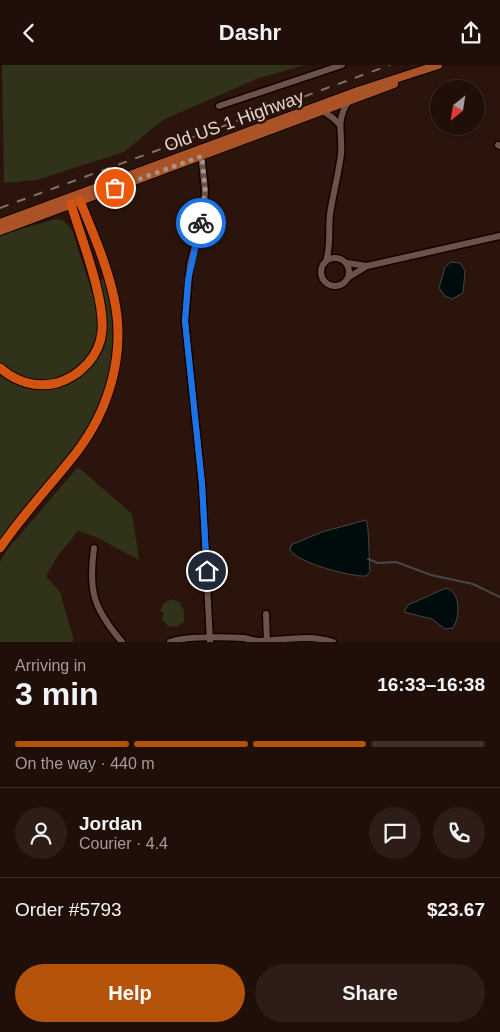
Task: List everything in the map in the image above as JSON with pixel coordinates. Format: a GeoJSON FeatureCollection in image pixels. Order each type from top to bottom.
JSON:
{"type":"FeatureCollection","features":[{"type":"Feature","properties":{"kind":"highway"},"geometry":{"type":"LineString","coordinates":[[0,548],[24,514],[86,439],[105,403],[113,380],[118,339],[114,298],[79,198]]}},
{"type":"Feature","properties":{"kind":"highway"},"geometry":{"type":"LineString","coordinates":[[0,367],[12,377],[25,383],[49,385],[74,376],[84,368],[93,357],[99,344],[102,332],[100,306],[70,201]]}},
{"type":"Feature","properties":{"kind":"main road","name":"Old US 1 Highway"},"geometry":{"type":"LineString","coordinates":[[70,201],[348,102],[438,65]]}},
{"type":"Feature","properties":{"kind":"main road","name":"Old US 1 Highway"},"geometry":{"type":"LineString","coordinates":[[201,153],[358,91],[391,79],[401,79]]}},
{"type":"Feature","properties":{"kind":"main road"},"geometry":{"type":"LineString","coordinates":[[0,223],[70,201]]}},
{"type":"Feature","properties":{"kind":"main road"},"geometry":{"type":"LineString","coordinates":[[0,231],[70,201]]}},
{"type":"Feature","properties":{"kind":"street"},"geometry":{"type":"LineString","coordinates":[[219,106],[342,65]]}},
{"type":"Feature","properties":{"kind":"street"},"geometry":{"type":"LineString","coordinates":[[348,102],[343,110],[339,124],[342,147],[330,208],[330,237],[326,261],[321,274],[329,285],[338,286],[367,266],[500,236]]}},
{"type":"Feature","properties":{"kind":"street"},"geometry":{"type":"LineString","coordinates":[[322,111],[339,124]]}},
{"type":"Feature","properties":{"kind":"street"},"geometry":{"type":"LineString","coordinates":[[201,153],[205,190],[204,210],[190,265],[185,321],[202,484],[210,640]]}},
{"type":"Feature","properties":{"kind":"street"},"geometry":{"type":"LineString","coordinates":[[330,237],[340,259]]}},
{"type":"Feature","properties":{"kind":"street"},"geometry":{"type":"LineString","coordinates":[[326,261],[334,258],[347,263],[367,266]]}},
{"type":"Feature","properties":{"kind":"street"},"geometry":{"type":"LineString","coordinates":[[347,263],[350,273],[349,277]]}},
{"type":"Feature","properties":{"kind":"street"},"geometry":{"type":"LineString","coordinates":[[94,549],[90,574],[92,591],[99,611],[122,642]]}},
{"type":"Feature","properties":{"kind":"street"},"geometry":{"type":"LineString","coordinates":[[266,614],[267,641]]}},
{"type":"Feature","properties":{"kind":"street"},"geometry":{"type":"LineString","coordinates":[[170,642],[242,638],[255,641],[321,638],[334,642]]}},
{"type":"Feature","properties":{"kind":"green space"},"geometry":{"type":"Polygon","coordinates":[[[2,65],[305,65],[259,78],[163,120],[124,152],[37,180],[4,183],[2,65]]]}},
{"type":"Feature","properties":{"kind":"green space"},"geometry":{"type":"Polygon","coordinates":[[[56,219],[63,220],[72,230],[97,308],[99,331],[91,355],[73,374],[49,382],[27,380],[0,363],[0,235],[56,219]]]}},
{"type":"Feature","properties":{"kind":"green space"},"geometry":{"type":"Polygon","coordinates":[[[106,278],[113,310],[113,358],[106,389],[97,415],[81,441],[0,543],[0,373],[12,380],[64,385],[102,346],[97,281],[106,278]]]}},
{"type":"Feature","properties":{"kind":"green space"},"geometry":{"type":"Polygon","coordinates":[[[78,467],[132,514],[139,560],[96,537],[78,531],[57,557],[46,576],[60,592],[73,642],[0,642],[0,562],[7,550],[78,467]]]}},
{"type":"Feature","properties":{"kind":"green space"},"geometry":{"type":"Polygon","coordinates":[[[171,599],[180,602],[184,611],[184,622],[176,627],[168,626],[162,619],[164,613],[160,611],[164,603],[171,599]]]}},
{"type":"Feature","properties":{"kind":"shaded area"},"geometry":{"type":"Polygon","coordinates":[[[451,262],[460,263],[465,271],[463,293],[452,299],[445,296],[439,288],[445,267],[451,262]]]}},
{"type":"Feature","properties":{"kind":"shaded area"},"geometry":{"type":"Polygon","coordinates":[[[366,520],[370,572],[366,576],[325,568],[303,560],[290,550],[291,545],[322,532],[366,520]]]}},
{"type":"Feature","properties":{"kind":"shaded area"},"geometry":{"type":"Polygon","coordinates":[[[446,588],[454,594],[458,605],[457,618],[453,628],[445,629],[432,619],[404,612],[408,605],[446,588]]]}},
{"type":"Feature","properties":{"kind":"waterway"},"geometry":{"type":"LineString","coordinates":[[368,559],[378,563],[396,562],[431,575],[473,584],[500,597]]}},
{"type":"Feature","properties":{"kind":"railway"},"geometry":{"type":"LineString","coordinates":[[0,208],[390,65]]}},
{"type":"Feature","properties":{"kind":"way so far"},"geometry":{"type":"LineString","coordinates":[[115,188],[202,156],[205,190],[201,223]]}},
{"type":"Feature","properties":{"kind":"route"},"geometry":{"type":"LineString","coordinates":[[201,223],[190,265],[185,321],[202,484],[207,571]]}}]}
